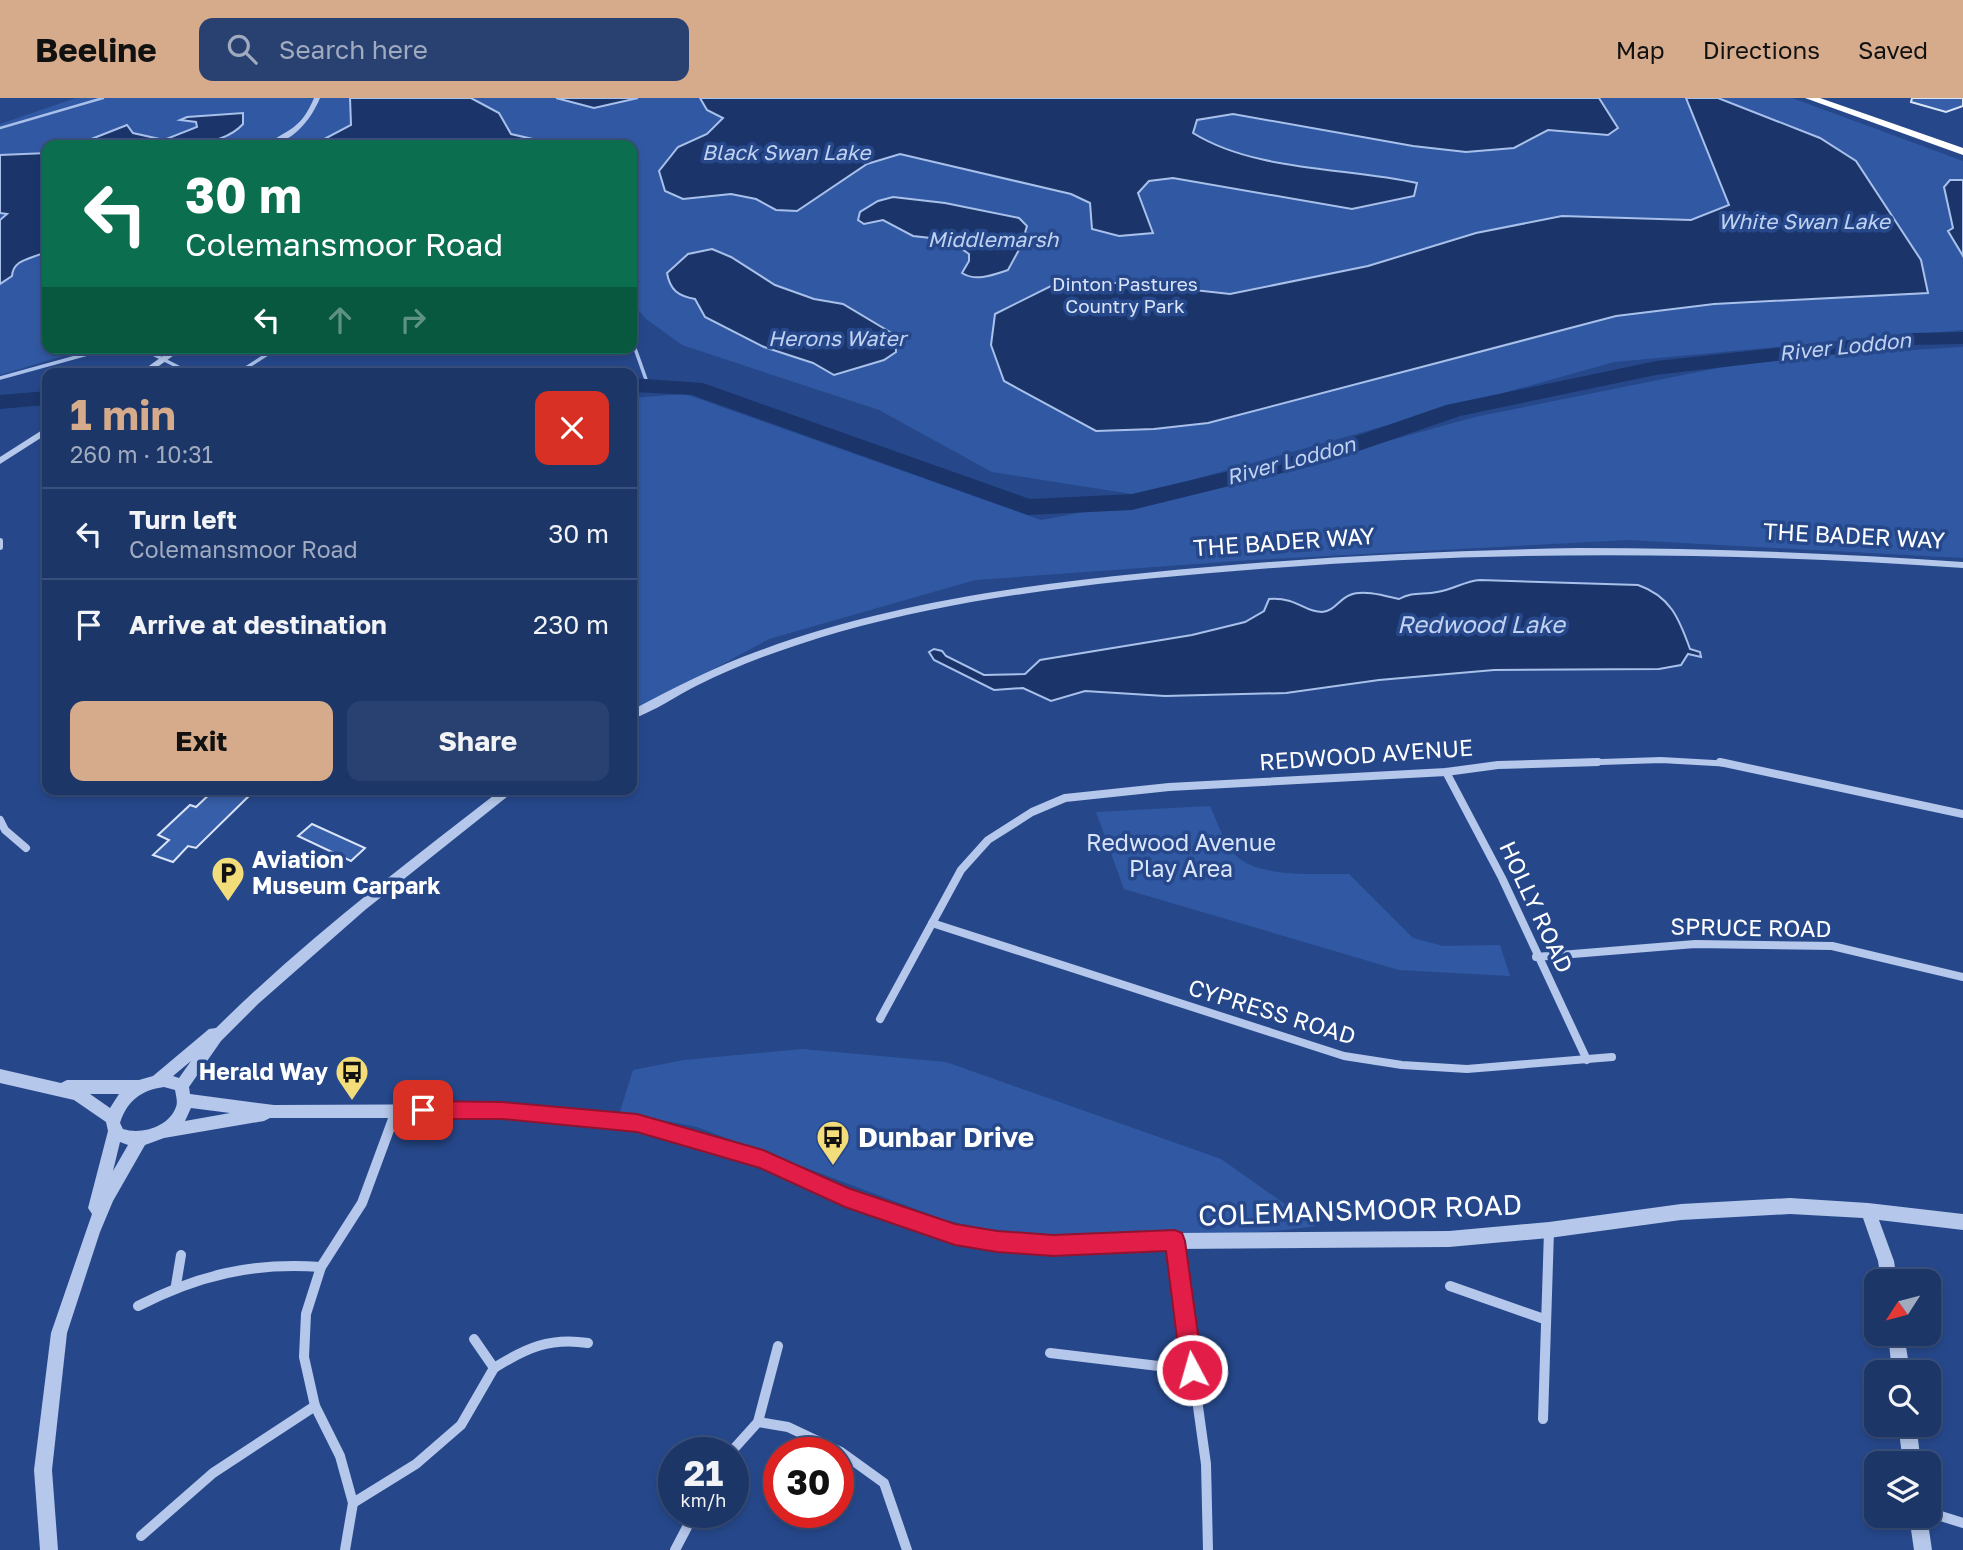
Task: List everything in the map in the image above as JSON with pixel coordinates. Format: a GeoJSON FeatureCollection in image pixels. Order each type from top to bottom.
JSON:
{"type":"FeatureCollection","features":[{"type":"Feature","properties":{"kind":"highway"},"geometry":{"type":"LineString","coordinates":[[1810,98],[1963,152]]}},
{"type":"Feature","properties":{"kind":"highway"},"geometry":{"type":"LineString","coordinates":[[1837,98],[1963,142]]}},
{"type":"Feature","properties":{"kind":"street"},"geometry":{"type":"LineString","coordinates":[[277,140],[300,127],[309,117],[317,98]]}},
{"type":"Feature","properties":{"kind":"street"},"geometry":{"type":"LineString","coordinates":[[151,368],[172,354]]}},
{"type":"Feature","properties":{"kind":"street"},"geometry":{"type":"LineString","coordinates":[[0,461],[42,433]]}},
{"type":"Feature","properties":{"kind":"street"},"geometry":{"type":"LineString","coordinates":[[0,541],[0,547]]}},
{"type":"Feature","properties":{"kind":"street","name":"THE BADER WAY"},"geometry":{"type":"LineString","coordinates":[[637,712],[723,669],[809,637],[912,610],[1110,580],[1242,567],[1511,551],[1666,549],[1963,565]]}},
{"type":"Feature","properties":{"kind":"street","name":"REDWOOD AVENUE"},"geometry":{"type":"LineString","coordinates":[[880,1019],[961,870],[988,840],[1031,812],[1065,799],[1169,787],[1446,772],[1498,765],[1601,760],[1722,762],[1963,814]]}},
{"type":"Feature","properties":{"kind":"street","name":"HOLLY ROAD"},"geometry":{"type":"LineString","coordinates":[[1446,772],[1509,891],[1536,957],[1587,1060]]}},
{"type":"Feature","properties":{"kind":"street"},"geometry":{"type":"LineString","coordinates":[[157,1081],[234,1018],[360,906],[503,795]]}},
{"type":"Feature","properties":{"kind":"street"},"geometry":{"type":"LineString","coordinates":[[0,820],[5,830],[26,848]]}},
{"type":"Feature","properties":{"kind":"street","name":"CYPRESS ROAD"},"geometry":{"type":"LineString","coordinates":[[932,923],[1344,1056],[1402,1065],[1467,1069],[1612,1058]]}},
{"type":"Feature","properties":{"kind":"street","name":"SPRUCE ROAD"},"geometry":{"type":"LineString","coordinates":[[1536,957],[1695,944],[1832,946],[1963,976]]}},
{"type":"Feature","properties":{"kind":"street"},"geometry":{"type":"LineString","coordinates":[[0,1076],[78,1094],[127,1140],[139,1141],[164,1130],[175,1121],[184,1093],[234,1018]]}},
{"type":"Feature","properties":{"kind":"street"},"geometry":{"type":"LineString","coordinates":[[92,1232],[121,1102],[140,1087],[157,1081],[175,1081],[184,1093]]}},
{"type":"Feature","properties":{"kind":"street"},"geometry":{"type":"LineString","coordinates":[[57,1087],[140,1087]]}},
{"type":"Feature","properties":{"kind":"street","name":"COLEMANSMOOR ROAD"},"geometry":{"type":"LineString","coordinates":[[184,1093],[274,1112]]}},
{"type":"Feature","properties":{"kind":"street"},"geometry":{"type":"LineString","coordinates":[[345,1550],[354,1503],[340,1456],[315,1406],[304,1357],[306,1314],[321,1267],[362,1203],[396,1110]]}},
{"type":"Feature","properties":{"kind":"street","name":"COLEMANSMOOR ROAD"},"geometry":{"type":"LineString","coordinates":[[164,1130],[224,1123],[274,1112],[396,1110],[502,1111],[637,1123],[763,1160],[845,1197],[955,1234],[997,1242],[1053,1245],[1175,1241],[1449,1239],[1549,1230],[1681,1212],[1790,1206],[1868,1211],[1963,1222]]}},
{"type":"Feature","properties":{"kind":"street"},"geometry":{"type":"LineString","coordinates":[[49,1550],[43,1469],[59,1333],[92,1232],[107,1196],[139,1141]]}},
{"type":"Feature","properties":{"kind":"street"},"geometry":{"type":"LineString","coordinates":[[1868,1211],[1887,1269]]}},
{"type":"Feature","properties":{"kind":"street"},"geometry":{"type":"LineString","coordinates":[[1543,1419],[1544,1319],[1549,1230]]}},
{"type":"Feature","properties":{"kind":"street"},"geometry":{"type":"LineString","coordinates":[[1175,1241],[1206,1464],[1208,1550]]}},
{"type":"Feature","properties":{"kind":"street"},"geometry":{"type":"LineString","coordinates":[[176,1285],[181,1255]]}},
{"type":"Feature","properties":{"kind":"street"},"geometry":{"type":"LineString","coordinates":[[138,1306],[176,1285],[237,1267],[289,1264],[321,1267]]}},
{"type":"Feature","properties":{"kind":"street"},"geometry":{"type":"LineString","coordinates":[[1450,1286],[1544,1319]]}},
{"type":"Feature","properties":{"kind":"street"},"geometry":{"type":"LineString","coordinates":[[354,1503],[416,1464],[461,1425],[494,1368],[533,1343],[564,1338],[588,1343]]}},
{"type":"Feature","properties":{"kind":"street"},"geometry":{"type":"LineString","coordinates":[[474,1339],[494,1368]]}},
{"type":"Feature","properties":{"kind":"street"},"geometry":{"type":"LineString","coordinates":[[744,1437],[758,1422],[778,1346]]}},
{"type":"Feature","properties":{"kind":"street"},"geometry":{"type":"LineString","coordinates":[[1050,1353],[1192,1370]]}},
{"type":"Feature","properties":{"kind":"street"},"geometry":{"type":"LineString","coordinates":[[141,1536],[213,1472],[315,1406]]}},
{"type":"Feature","properties":{"kind":"street"},"geometry":{"type":"LineString","coordinates":[[758,1422],[788,1427],[841,1452],[884,1483],[907,1550]]}},
{"type":"Feature","properties":{"kind":"street"},"geometry":{"type":"LineString","coordinates":[[1941,1516],[1963,1524]]}},
{"type":"Feature","properties":{"kind":"street"},"geometry":{"type":"LineString","coordinates":[[675,1550],[687,1528]]}},
{"type":"Feature","properties":{"kind":"street"},"geometry":{"type":"LineString","coordinates":[[1920,1528],[1923,1550]]}},
{"type":"Feature","properties":{"kind":"green space","name":"Dinton Pastures Country Park"},"geometry":{"type":"Polygon","coordinates":[[[76,98],[1792,98],[1963,161],[1963,330],[1614,362],[1138,495],[992,472],[879,410],[682,345],[645,318],[637,308],[637,140],[42,140],[42,354],[69,354],[0,375],[0,124],[76,98]]]}},
{"type":"Feature","properties":{"kind":"green space"},"geometry":{"type":"Polygon","coordinates":[[[1963,347],[1963,558],[1628,540],[1251,560],[975,580],[769,639],[637,710],[637,398],[685,394],[1041,520],[1228,485],[1475,417],[1728,366],[1840,354],[1963,347]]]}},
{"type":"Feature","properties":{"kind":"green space","name":"Redwood Avenue Play Area"},"geometry":{"type":"Polygon","coordinates":[[[1210,806],[1228,845],[1241,860],[1269,871],[1349,874],[1413,938],[1443,946],[1500,945],[1510,976],[1399,970],[1124,889],[1096,812],[1210,806]]]}},
{"type":"Feature","properties":{"kind":"green space"},"geometry":{"type":"Polygon","coordinates":[[[802,1049],[946,1062],[1221,1159],[1316,1226],[1237,1233],[1103,1236],[1050,1235],[971,1226],[945,1220],[697,1127],[620,1112],[633,1070],[684,1060],[802,1049]]]}},
{"type":"Feature","properties":{"kind":"water"},"geometry":{"type":"Polygon","coordinates":[[[350,98],[471,98],[499,113],[511,134],[537,140],[322,140],[351,125],[350,98]]]}},
{"type":"Feature","properties":{"kind":"water"},"geometry":{"type":"Polygon","coordinates":[[[556,98],[638,98],[594,108],[556,98]]]}},
{"type":"Feature","properties":{"kind":"water","name":"Black Swan Lake"},"geometry":{"type":"Polygon","coordinates":[[[700,98],[1599,98],[1618,128],[1608,135],[1548,130],[1514,148],[1466,152],[1413,146],[1233,114],[1197,120],[1193,133],[1218,146],[1273,162],[1417,183],[1414,196],[1352,209],[1173,178],[1149,181],[1138,193],[1153,233],[1119,236],[1092,229],[1090,203],[1071,194],[900,154],[867,164],[797,211],[776,210],[756,199],[731,194],[683,199],[665,191],[659,171],[678,147],[707,134],[723,118],[707,110],[700,98]]]}},
{"type":"Feature","properties":{"kind":"water","name":"White Swan Lake"},"geometry":{"type":"Polygon","coordinates":[[[1686,98],[1718,98],[1820,138],[1856,161],[1921,260],[1928,293],[1714,304],[1616,316],[1208,423],[1154,429],[1096,431],[1004,381],[991,345],[995,314],[1057,283],[1131,283],[1230,294],[1368,266],[1476,233],[1562,216],[1691,220],[1729,205],[1686,98]]]}},
{"type":"Feature","properties":{"kind":"water"},"geometry":{"type":"Polygon","coordinates":[[[243,113],[243,124],[229,135],[215,140],[164,140],[197,127],[196,122],[180,120],[187,117],[243,113]]]}},
{"type":"Feature","properties":{"kind":"water"},"geometry":{"type":"Polygon","coordinates":[[[127,125],[133,133],[164,140],[89,140],[127,125]]]}},
{"type":"Feature","properties":{"kind":"water"},"geometry":{"type":"Polygon","coordinates":[[[42,153],[42,253],[20,262],[13,270],[12,276],[0,284],[0,220],[7,214],[0,213],[0,155],[42,153]]]}},
{"type":"Feature","properties":{"kind":"water"},"geometry":{"type":"Polygon","coordinates":[[[1950,180],[1963,180],[1963,256],[1948,231],[1953,228],[1944,187],[1950,180]]]}},
{"type":"Feature","properties":{"kind":"water","name":"Middlemarsh"},"geometry":{"type":"Polygon","coordinates":[[[893,197],[945,203],[1019,218],[1027,226],[1021,246],[1008,270],[985,277],[967,276],[962,273],[969,261],[969,254],[949,240],[913,236],[883,220],[864,224],[858,220],[860,212],[878,201],[893,197]]]}},
{"type":"Feature","properties":{"kind":"water","name":"Herons Water"},"geometry":{"type":"Polygon","coordinates":[[[712,249],[731,257],[775,285],[814,299],[843,304],[895,335],[896,352],[884,360],[834,375],[813,363],[764,347],[705,317],[695,299],[679,294],[673,288],[667,273],[688,254],[712,249]]]}},
{"type":"Feature","properties":{"kind":"water","name":"Redwood Lake"},"geometry":{"type":"Polygon","coordinates":[[[1480,580],[1638,585],[1666,602],[1682,627],[1690,649],[1700,652],[1701,657],[1688,654],[1681,665],[1659,669],[1494,670],[1379,680],[1286,693],[1165,696],[1085,691],[1051,701],[1023,688],[994,690],[934,660],[929,652],[934,649],[942,651],[946,656],[984,675],[1025,674],[1040,660],[1192,635],[1245,622],[1264,611],[1269,599],[1287,600],[1322,612],[1355,593],[1399,599],[1413,594],[1443,591],[1480,580]]]}},
{"type":"Feature","properties":{"kind":"building"},"geometry":{"type":"Polygon","coordinates":[[[1912,98],[1963,98],[1963,106],[1946,112],[1911,102],[1912,98]]]}},
{"type":"Feature","properties":{"kind":"building"},"geometry":{"type":"Polygon","coordinates":[[[209,795],[250,795],[196,848],[188,846],[173,862],[153,855],[169,840],[158,835],[190,805],[196,807],[209,795]]]}},
{"type":"Feature","properties":{"kind":"building"},"geometry":{"type":"Polygon","coordinates":[[[312,824],[365,848],[351,861],[298,836],[312,824]]]}},
{"type":"Feature","properties":{"kind":"waterway"},"geometry":{"type":"LineString","coordinates":[[0,128],[103,98]]}},
{"type":"Feature","properties":{"kind":"waterway","name":"River Loddon"},"geometry":{"type":"LineString","coordinates":[[637,385],[695,388],[1028,507],[1132,502],[1318,457],[1454,410],[1656,368],[1913,339],[1963,338]]}},
{"type":"Feature","properties":{"kind":"waterway"},"geometry":{"type":"LineString","coordinates":[[0,378],[87,354]]}},
{"type":"Feature","properties":{"kind":"waterway"},"geometry":{"type":"LineString","coordinates":[[153,354],[180,368]]}},
{"type":"Feature","properties":{"kind":"waterway"},"geometry":{"type":"LineString","coordinates":[[246,368],[268,354]]}},
{"type":"Feature","properties":{"kind":"waterway"},"geometry":{"type":"LineString","coordinates":[[637,354],[648,385]]}},
{"type":"Feature","properties":{"kind":"waterway","name":"River Loddon"},"geometry":{"type":"LineString","coordinates":[[0,402],[42,398]]}},
{"type":"Feature","properties":{"kind":"place","name":"Aviation Museum Carpark"},"geometry":{"type":"Point","coordinates":[228,903]}},
{"type":"Feature","properties":{"kind":"place","name":"Herald Way"},"geometry":{"type":"Point","coordinates":[352,1102]}},
{"type":"Feature","properties":{"kind":"place","name":"Dunbar Drive"},"geometry":{"type":"Point","coordinates":[833,1167]}},
{"type":"Feature","properties":{"kind":"route"},"geometry":{"type":"LineString","coordinates":[[423,1110],[502,1111],[637,1123],[763,1160],[845,1197],[955,1234],[997,1242],[1053,1245],[1175,1241],[1182,1278],[1192,1370]]}}]}
